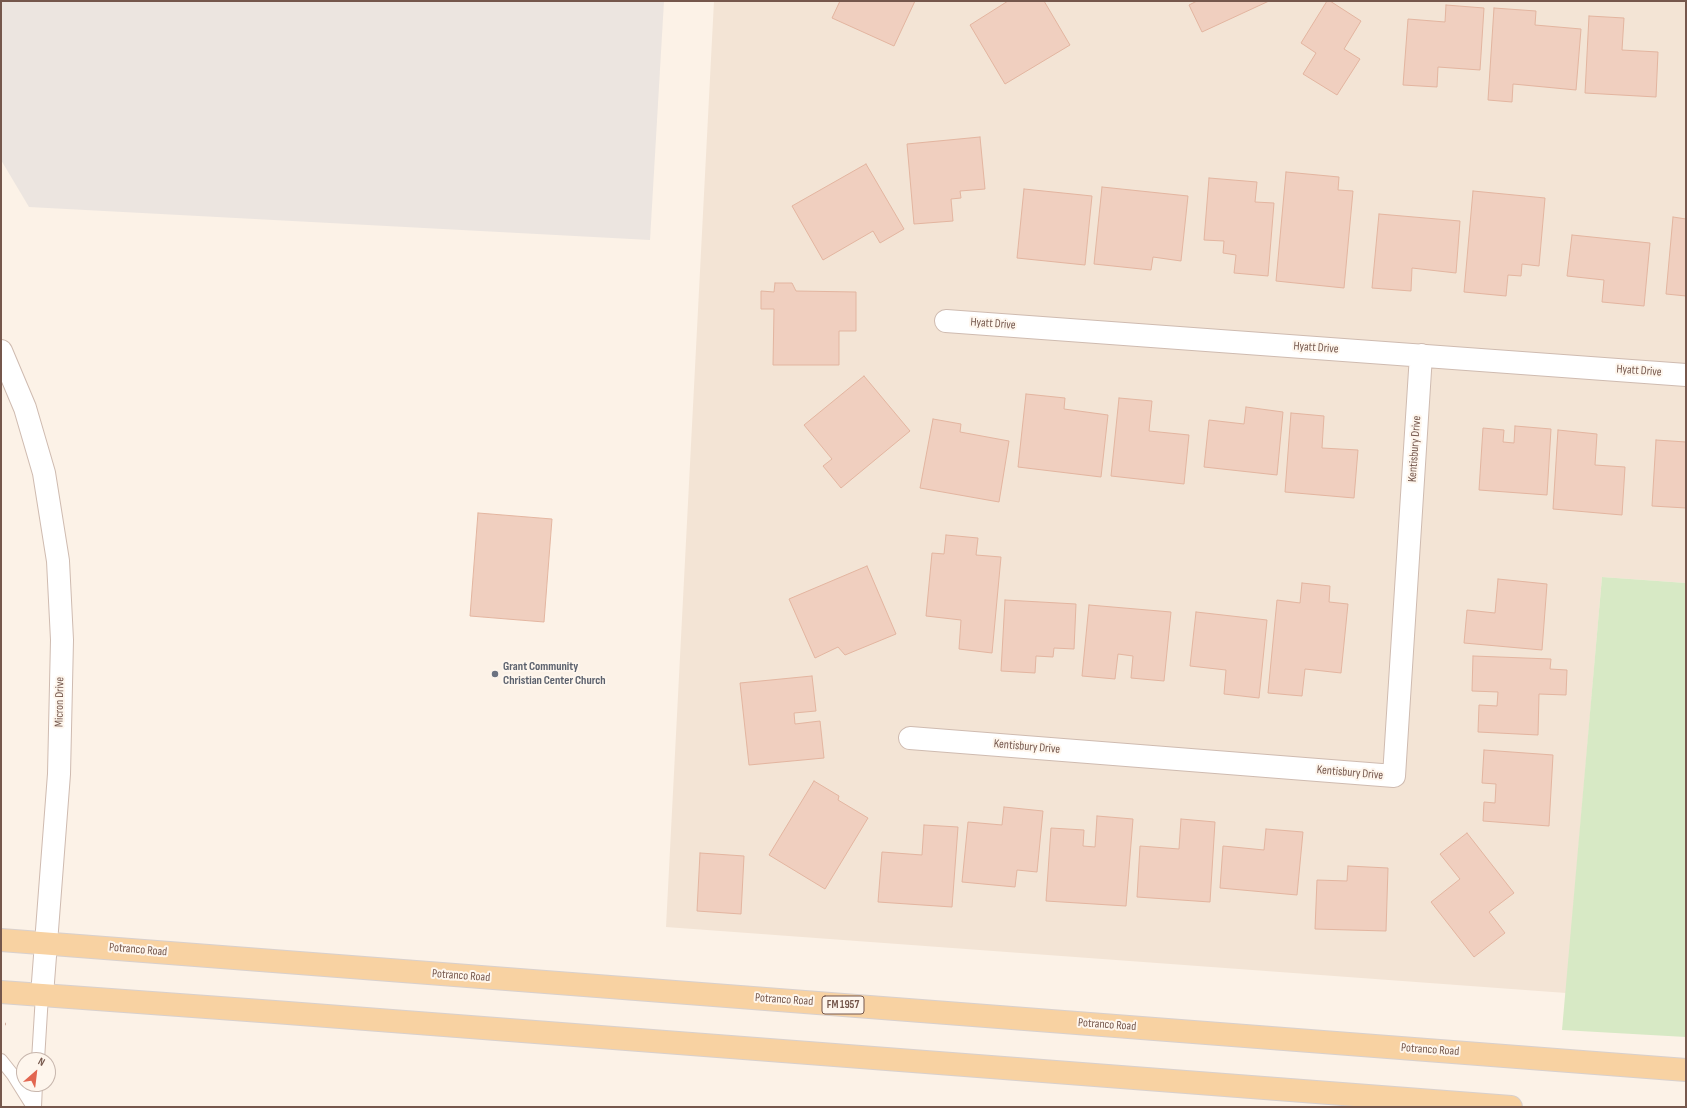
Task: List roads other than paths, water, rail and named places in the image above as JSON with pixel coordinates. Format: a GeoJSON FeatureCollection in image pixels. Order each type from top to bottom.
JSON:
{"type":"FeatureCollection","features":[{"type":"Feature","properties":{"kind":"main road","name":"Potranco Road"},"geometry":{"type":"LineString","coordinates":[[1,940],[1686,1070]]}},
{"type":"Feature","properties":{"kind":"main road"},"geometry":{"type":"LineString","coordinates":[[1,992],[1511,1107]]}},
{"type":"Feature","properties":{"kind":"street","name":"Hyatt Drive"},"geometry":{"type":"LineString","coordinates":[[946,321],[1686,375]]}},
{"type":"Feature","properties":{"kind":"street","name":"Micron Drive"},"geometry":{"type":"LineString","coordinates":[[1,351],[25,408],[44,474],[58,561],[62,640],[59,774],[42,995]]}},
{"type":"Feature","properties":{"kind":"street","name":"Kentisbury Drive"},"geometry":{"type":"LineString","coordinates":[[910,738],[1394,776],[1421,355]]}},
{"type":"Feature","properties":{"kind":"lane","name":"Micron Drive"},"geometry":{"type":"LineString","coordinates":[[38,1052],[42,995]]}},
{"type":"Feature","properties":{"kind":"lane"},"geometry":{"type":"LineString","coordinates":[[1,1060],[13,1075],[34,1107]]}},
{"type":"Feature","properties":{"kind":"lane"},"geometry":{"type":"LineString","coordinates":[[34,1107],[35,1092]]}},
{"type":"Feature","properties":{"kind":"place","name":"Grant Community Christian Center Church"},"geometry":{"type":"Point","coordinates":[495,674]}}]}
